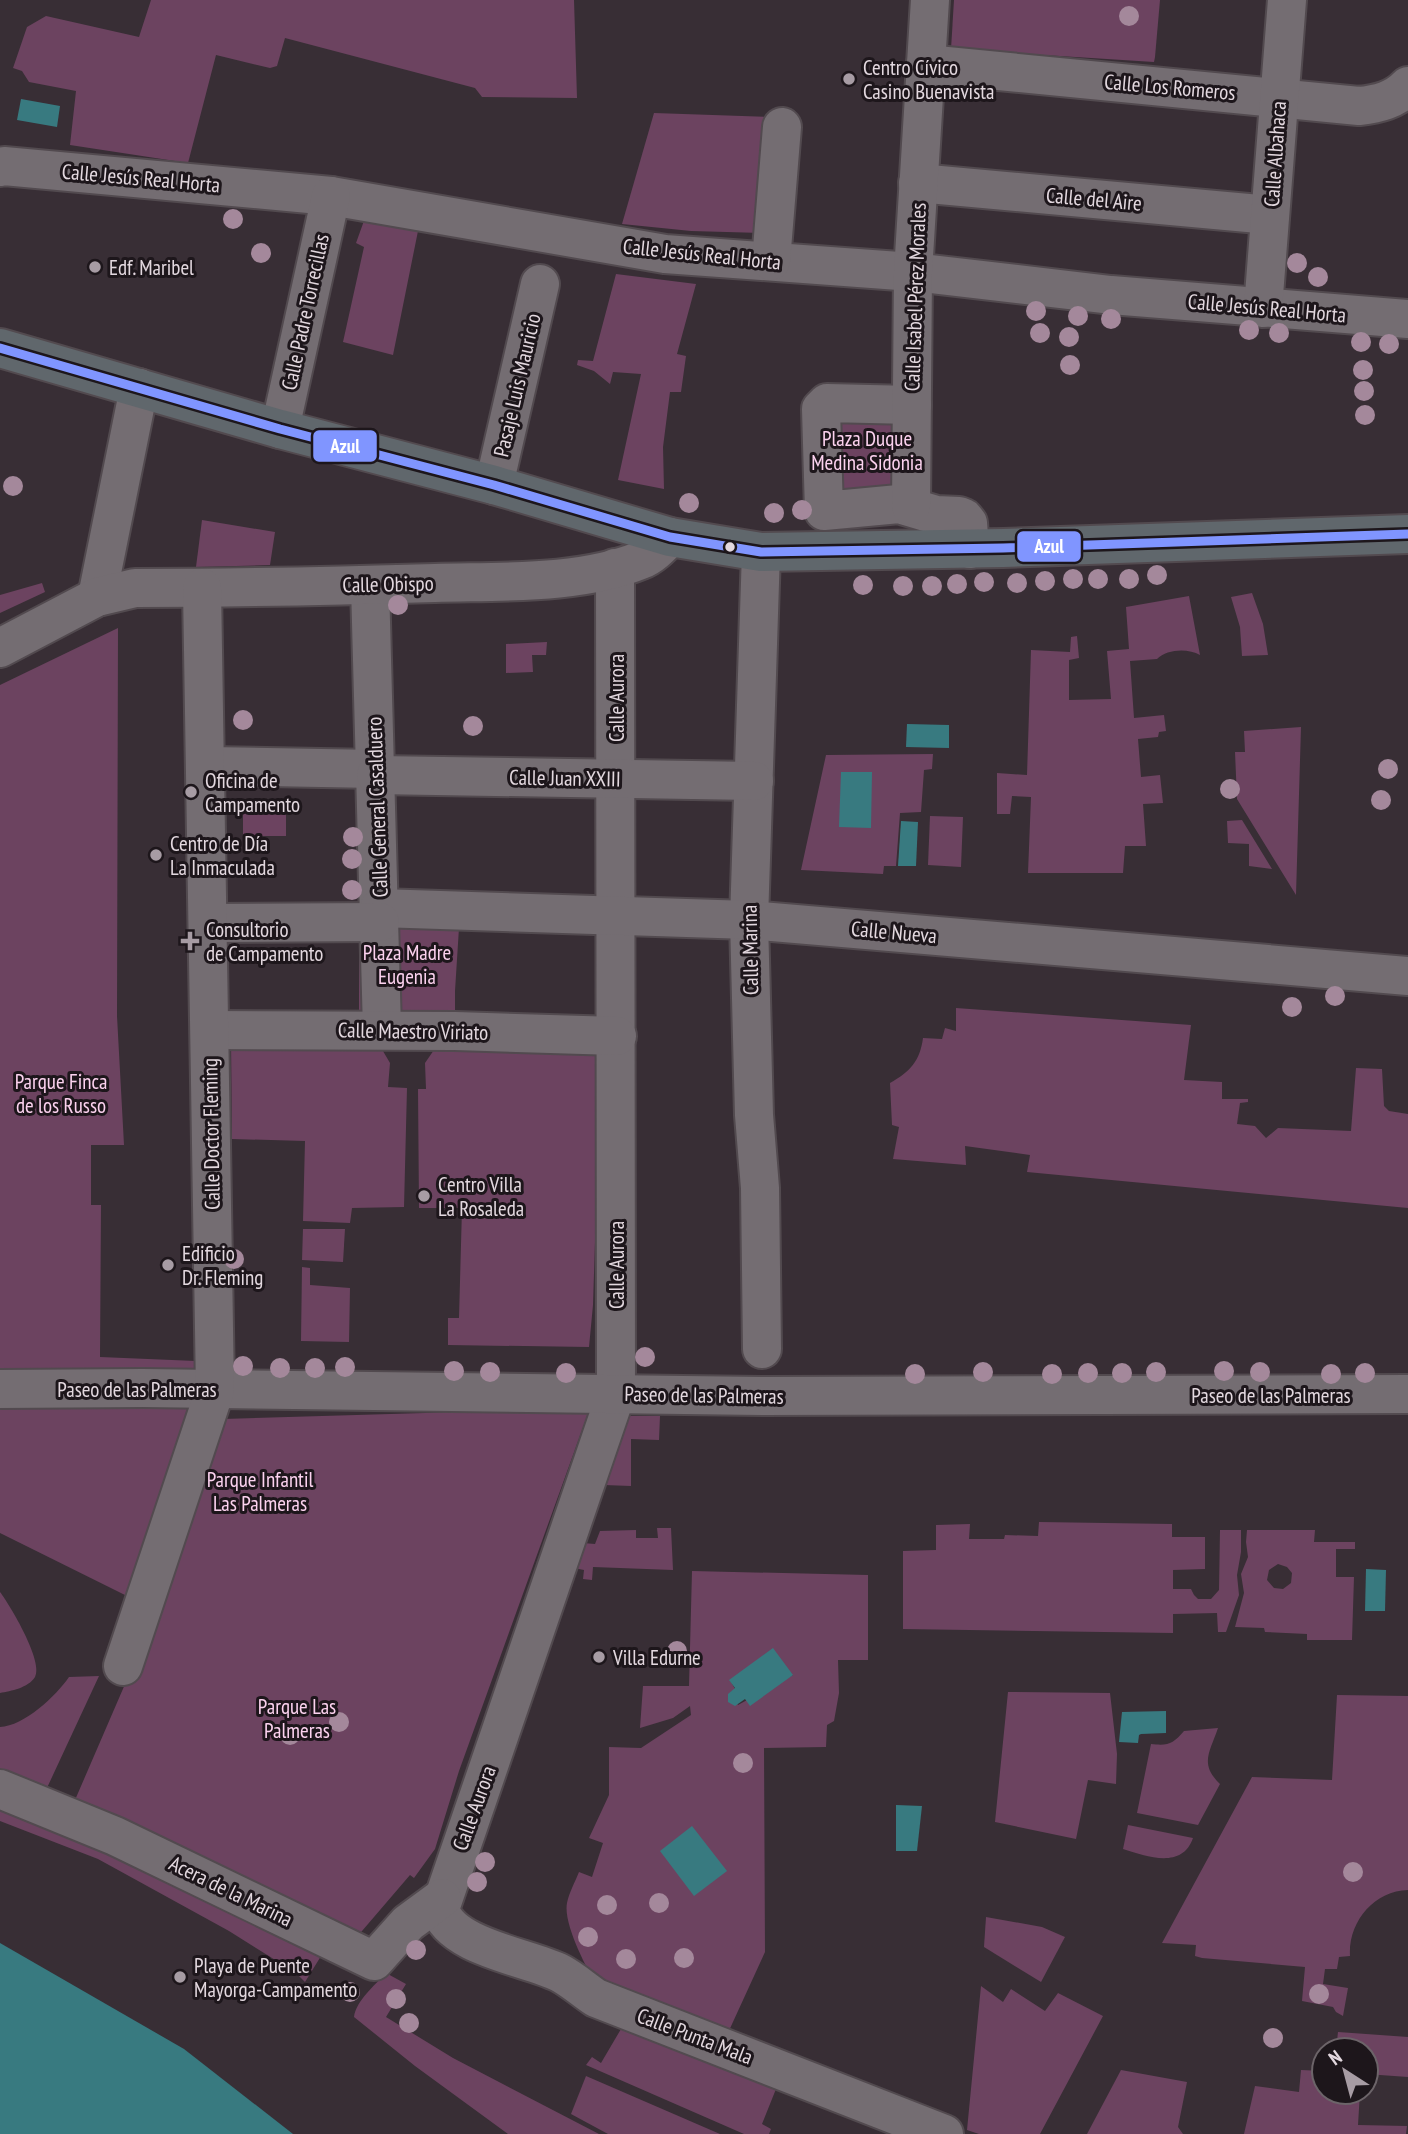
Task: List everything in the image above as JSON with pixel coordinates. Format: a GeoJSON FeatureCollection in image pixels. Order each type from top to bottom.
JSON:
{"type":"FeatureCollection","features":[{"type":"Feature","properties":{"kind":"highway"},"geometry":{"type":"LineString","coordinates":[[0,348],[280,429],[494,485],[670,537],[761,552],[970,549],[1408,534]]}},
{"type":"Feature","properties":{"kind":"street","name":"Calle Isabel Pérez Morales"},"geometry":{"type":"LineString","coordinates":[[911,506],[913,271],[930,0]]}},
{"type":"Feature","properties":{"kind":"street","name":"Calle Albahaca"},"geometry":{"type":"LineString","coordinates":[[1263,308],[1287,0]]}},
{"type":"Feature","properties":{"kind":"street","name":"Calle Los Romeros"},"geometry":{"type":"LineString","coordinates":[[926,64],[1359,106],[1391,99],[1408,86]]}},
{"type":"Feature","properties":{"kind":"street"},"geometry":{"type":"LineString","coordinates":[[771,261],[782,127]]}},
{"type":"Feature","properties":{"kind":"street","name":"Calle Jesús Real Horta"},"geometry":{"type":"LineString","coordinates":[[0,167],[331,196],[665,254],[913,271],[1111,295],[1408,319]]}},
{"type":"Feature","properties":{"kind":"street","name":"Calle del Aire"},"geometry":{"type":"LineString","coordinates":[[919,183],[1270,215]]}},
{"type":"Feature","properties":{"kind":"street","name":"Calle Padre Torrecillas"},"geometry":{"type":"LineString","coordinates":[[280,429],[331,196]]}},
{"type":"Feature","properties":{"kind":"street","name":"Pasaje Luis Mauricio"},"geometry":{"type":"LineString","coordinates":[[494,485],[540,284]]}},
{"type":"Feature","properties":{"kind":"street"},"geometry":{"type":"LineString","coordinates":[[97,597],[139,388]]}},
{"type":"Feature","properties":{"kind":"street"},"geometry":{"type":"LineString","coordinates":[[912,405],[827,403],[821,409],[824,511],[899,504],[936,515],[964,517],[968,523],[970,549]]}},
{"type":"Feature","properties":{"kind":"street","name":"Calle Obispo"},"geometry":{"type":"LineString","coordinates":[[0,648],[97,597],[135,588],[514,581],[584,575],[643,559],[670,537]]}},
{"type":"Feature","properties":{"kind":"street","name":"Calle Marina"},"geometry":{"type":"LineString","coordinates":[[761,552],[749,920],[754,1115],[760,1188],[762,1349]]}},
{"type":"Feature","properties":{"kind":"street","name":"Calle Aurora"},"geometry":{"type":"LineString","coordinates":[[446,1913],[490,1764],[616,1394],[615,568]]}},
{"type":"Feature","properties":{"kind":"street","name":"Calle General Casalduero"},"geometry":{"type":"LineString","coordinates":[[370,585],[382,1030]]}},
{"type":"Feature","properties":{"kind":"street","name":"Calle Doctor Fleming"},"geometry":{"type":"LineString","coordinates":[[123,1666],[215,1390],[207,766],[202,588]]}},
{"type":"Feature","properties":{"kind":"street","name":"Calle Juan XXIII"},"geometry":{"type":"LineString","coordinates":[[207,766],[754,781]]}},
{"type":"Feature","properties":{"kind":"street","name":"Calle Nueva"},"geometry":{"type":"LineString","coordinates":[[208,923],[380,915],[749,920],[1408,976]]}},
{"type":"Feature","properties":{"kind":"street","name":"Calle Maestro Viriato"},"geometry":{"type":"LineString","coordinates":[[210,1030],[382,1030],[617,1036]]}},
{"type":"Feature","properties":{"kind":"street","name":"Paseo de las Palmeras"},"geometry":{"type":"LineString","coordinates":[[0,1389],[762,1396],[1408,1394]]}},
{"type":"Feature","properties":{"kind":"street","name":"Acera de la Marina"},"geometry":{"type":"LineString","coordinates":[[0,1789],[115,1836],[374,1961],[408,1923],[446,1913]]}},
{"type":"Feature","properties":{"kind":"street","name":"Calle Punta Mala"},"geometry":{"type":"LineString","coordinates":[[446,1913],[516,1959],[558,1972],[596,1998],[944,2134]]}},
{"type":"Feature","properties":{"kind":"green space"},"geometry":{"type":"Polygon","coordinates":[[[151,0],[574,0],[577,98],[482,97],[475,88],[285,38],[277,66],[270,68],[216,55],[188,163],[70,145],[76,91],[29,82],[22,71],[13,68],[27,27],[46,16],[139,37],[151,0]]]}},
{"type":"Feature","properties":{"kind":"green space"},"geometry":{"type":"Polygon","coordinates":[[[954,0],[1160,0],[1154,62],[951,49],[954,0]]]}},
{"type":"Feature","properties":{"kind":"green space"},"geometry":{"type":"Polygon","coordinates":[[[654,113],[772,117],[762,233],[691,231],[622,224],[654,113]]]}},
{"type":"Feature","properties":{"kind":"green space"},"geometry":{"type":"Polygon","coordinates":[[[365,218],[418,231],[393,355],[343,342],[364,247],[356,243],[365,218]]]}},
{"type":"Feature","properties":{"kind":"green space"},"geometry":{"type":"Polygon","coordinates":[[[616,274],[696,284],[677,354],[686,356],[681,392],[670,392],[663,447],[664,489],[618,480],[641,374],[613,372],[610,384],[594,371],[577,365],[578,360],[593,361],[616,274]]]}},
{"type":"Feature","properties":{"kind":"green space","name":"Plaza Duque Medina Sidonia"},"geometry":{"type":"Polygon","coordinates":[[[827,403],[912,405],[911,506],[824,511],[827,403]]]}},
{"type":"Feature","properties":{"kind":"green space"},"geometry":{"type":"Polygon","coordinates":[[[202,520],[275,532],[270,565],[196,567],[202,520]]]}},
{"type":"Feature","properties":{"kind":"green space"},"geometry":{"type":"Polygon","coordinates":[[[42,583],[45,592],[0,613],[0,595],[42,583]]]}},
{"type":"Feature","properties":{"kind":"green space"},"geometry":{"type":"Polygon","coordinates":[[[1252,593],[1263,624],[1268,655],[1242,656],[1240,627],[1231,597],[1252,593]]]}},
{"type":"Feature","properties":{"kind":"green space"},"geometry":{"type":"Polygon","coordinates":[[[1189,596],[1200,655],[1190,651],[1178,651],[1166,653],[1157,659],[1130,661],[1134,718],[1164,715],[1166,731],[1159,732],[1158,737],[1138,739],[1141,777],[1160,775],[1163,803],[1143,804],[1146,846],[1125,846],[1123,873],[1028,873],[1031,797],[1012,796],[1010,814],[997,814],[997,773],[1027,775],[1031,650],[1070,652],[1071,637],[1077,636],[1079,658],[1069,660],[1069,700],[1111,699],[1107,651],[1129,649],[1126,607],[1189,596]]]}},
{"type":"Feature","properties":{"kind":"green space","name":"Parque Finca de los Russo"},"geometry":{"type":"Polygon","coordinates":[[[118,628],[117,1016],[124,1145],[91,1145],[91,1205],[101,1205],[100,1357],[196,1361],[197,1371],[0,1377],[0,685],[118,628]]]}},
{"type":"Feature","properties":{"kind":"green space"},"geometry":{"type":"Polygon","coordinates":[[[547,642],[546,655],[532,655],[533,672],[506,673],[506,644],[547,642]]]}},
{"type":"Feature","properties":{"kind":"green space"},"geometry":{"type":"Polygon","coordinates":[[[1301,727],[1296,895],[1237,799],[1235,752],[1245,752],[1244,731],[1301,727]]]}},
{"type":"Feature","properties":{"kind":"green space"},"geometry":{"type":"Polygon","coordinates":[[[933,754],[932,769],[924,770],[921,812],[900,813],[896,866],[884,866],[883,874],[801,870],[826,755],[933,754]]]}},
{"type":"Feature","properties":{"kind":"green space"},"geometry":{"type":"Polygon","coordinates":[[[286,802],[286,836],[243,836],[243,803],[286,802]]]}},
{"type":"Feature","properties":{"kind":"green space"},"geometry":{"type":"Polygon","coordinates":[[[930,816],[963,817],[961,867],[928,865],[930,816]]]}},
{"type":"Feature","properties":{"kind":"green space"},"geometry":{"type":"Polygon","coordinates":[[[1242,820],[1272,869],[1249,866],[1249,844],[1228,843],[1227,821],[1242,820]]]}},
{"type":"Feature","properties":{"kind":"green space","name":"Plaza Madre Eugenia"},"geometry":{"type":"Polygon","coordinates":[[[460,912],[455,1031],[359,1030],[359,927],[460,912]]]}},
{"type":"Feature","properties":{"kind":"green space"},"geometry":{"type":"Polygon","coordinates":[[[956,1008],[1191,1025],[1184,1080],[1222,1082],[1222,1099],[1248,1099],[1248,1102],[1240,1103],[1237,1124],[1255,1126],[1266,1138],[1278,1128],[1351,1131],[1356,1068],[1382,1069],[1384,1106],[1389,1111],[1408,1114],[1408,1208],[1027,1172],[1030,1155],[965,1146],[966,1165],[893,1159],[899,1127],[892,1125],[890,1083],[913,1065],[923,1038],[942,1039],[945,1028],[956,1031],[956,1008]]]}},
{"type":"Feature","properties":{"kind":"green space"},"geometry":{"type":"Polygon","coordinates":[[[231,1042],[380,1046],[390,1063],[388,1087],[407,1088],[404,1207],[352,1208],[350,1223],[303,1221],[305,1141],[232,1139],[231,1042]]]}},
{"type":"Feature","properties":{"kind":"green space"},"geometry":{"type":"Polygon","coordinates":[[[436,1047],[601,1053],[593,1305],[589,1347],[448,1345],[448,1318],[459,1318],[462,1208],[419,1208],[418,1089],[426,1089],[425,1063],[436,1047]]]}},
{"type":"Feature","properties":{"kind":"green space"},"geometry":{"type":"Polygon","coordinates":[[[303,1229],[345,1229],[343,1262],[302,1260],[303,1229]]]}},
{"type":"Feature","properties":{"kind":"green space"},"geometry":{"type":"Polygon","coordinates":[[[302,1267],[310,1268],[310,1285],[350,1288],[349,1342],[301,1341],[302,1267]]]}},
{"type":"Feature","properties":{"kind":"green space"},"geometry":{"type":"Polygon","coordinates":[[[0,1404],[190,1405],[127,1596],[0,1533],[0,1404]]]}},
{"type":"Feature","properties":{"kind":"green space","name":"Parque Las Palmeras"},"geometry":{"type":"Polygon","coordinates":[[[590,1408],[459,1771],[435,1849],[414,1878],[410,1875],[356,1938],[75,1800],[151,1624],[223,1419],[590,1408]]]}},
{"type":"Feature","properties":{"kind":"green space"},"geometry":{"type":"Polygon","coordinates":[[[627,1416],[660,1416],[659,1440],[631,1439],[631,1486],[604,1485],[627,1416]]]}},
{"type":"Feature","properties":{"kind":"green space"},"geometry":{"type":"Polygon","coordinates":[[[1039,1522],[1172,1524],[1172,1537],[1205,1537],[1205,1569],[1173,1570],[1173,1589],[1191,1589],[1198,1599],[1211,1599],[1219,1590],[1220,1530],[1241,1530],[1237,1575],[1239,1595],[1226,1632],[1218,1632],[1217,1613],[1173,1614],[1173,1633],[903,1629],[903,1551],[936,1550],[936,1525],[970,1524],[969,1539],[1004,1539],[1005,1535],[1038,1536],[1039,1522]]]}},
{"type":"Feature","properties":{"kind":"green space"},"geometry":{"type":"Polygon","coordinates":[[[657,1528],[671,1528],[673,1570],[593,1567],[592,1580],[583,1579],[584,1570],[574,1568],[583,1543],[595,1544],[600,1531],[636,1530],[636,1538],[658,1538],[657,1528]]]}},
{"type":"Feature","properties":{"kind":"green space"},"geometry":{"type":"Polygon","coordinates":[[[1247,1530],[1315,1530],[1314,1542],[1355,1542],[1355,1549],[1336,1549],[1336,1577],[1354,1577],[1352,1640],[1307,1640],[1307,1634],[1235,1627],[1244,1593],[1241,1574],[1248,1557],[1247,1530]],[[1278,1564],[1269,1570],[1267,1580],[1274,1588],[1283,1589],[1291,1583],[1292,1573],[1287,1567],[1278,1564]]]}},
{"type":"Feature","properties":{"kind":"green space"},"geometry":{"type":"Polygon","coordinates":[[[692,1571],[868,1575],[868,1660],[838,1660],[839,1693],[834,1721],[827,1725],[826,1747],[764,1748],[765,1952],[727,2035],[597,1985],[576,1945],[568,1922],[567,1903],[579,1872],[592,1877],[603,1843],[589,1838],[609,1795],[609,1747],[641,1748],[691,1715],[690,1706],[673,1718],[640,1728],[643,1686],[689,1686],[692,1571]],[[793,1675],[730,1680],[735,1689],[731,1692],[738,1705],[793,1675]]]}},
{"type":"Feature","properties":{"kind":"green space"},"geometry":{"type":"Polygon","coordinates":[[[0,1592],[31,1647],[36,1670],[35,1677],[28,1684],[0,1693],[0,1592]]]}},
{"type":"Feature","properties":{"kind":"green space"},"geometry":{"type":"Polygon","coordinates":[[[99,1676],[46,1790],[0,1775],[0,1727],[19,1721],[39,1709],[69,1677],[99,1676]]]}},
{"type":"Feature","properties":{"kind":"green space"},"geometry":{"type":"Polygon","coordinates":[[[1008,1692],[1110,1693],[1117,1754],[1116,1784],[1088,1780],[1076,1839],[995,1822],[1008,1692]]]}},
{"type":"Feature","properties":{"kind":"green space"},"geometry":{"type":"Polygon","coordinates":[[[1337,1695],[1408,1696],[1408,1890],[1384,1896],[1374,1902],[1353,1931],[1350,1956],[1339,1957],[1337,1969],[1325,1969],[1323,1984],[1348,1988],[1343,2016],[1333,2007],[1302,2001],[1305,1967],[1202,1958],[1195,1956],[1196,1945],[1162,1943],[1252,1777],[1332,1780],[1337,1695]]]}},
{"type":"Feature","properties":{"kind":"green space"},"geometry":{"type":"Polygon","coordinates":[[[1218,1728],[1208,1764],[1220,1784],[1198,1825],[1137,1813],[1151,1744],[1170,1743],[1184,1731],[1218,1728]]]}},
{"type":"Feature","properties":{"kind":"green space"},"geometry":{"type":"Polygon","coordinates":[[[0,1798],[326,1948],[305,1982],[296,1973],[229,1931],[98,1859],[0,1821],[0,1798]]]}},
{"type":"Feature","properties":{"kind":"green space"},"geometry":{"type":"Polygon","coordinates":[[[1128,1825],[1193,1838],[1181,1854],[1152,1857],[1123,1849],[1128,1825]]]}},
{"type":"Feature","properties":{"kind":"green space"},"geometry":{"type":"Polygon","coordinates":[[[986,1917],[1042,1927],[1065,1937],[1041,1982],[984,1947],[986,1917]]]}},
{"type":"Feature","properties":{"kind":"green space"},"geometry":{"type":"Polygon","coordinates":[[[386,1973],[406,1984],[386,2017],[453,2058],[599,2134],[508,2134],[415,2066],[354,2017],[362,1999],[386,1973]]]}},
{"type":"Feature","properties":{"kind":"green space"},"geometry":{"type":"Polygon","coordinates":[[[981,1986],[1003,2002],[1011,1989],[1045,2011],[1058,1993],[1103,2016],[1040,2134],[979,2134],[967,2130],[981,1986]]]}},
{"type":"Feature","properties":{"kind":"green space"},"geometry":{"type":"Polygon","coordinates":[[[621,2029],[776,2089],[762,2124],[771,2129],[769,2134],[744,2134],[586,2065],[592,2057],[601,2063],[621,2029]]]}},
{"type":"Feature","properties":{"kind":"green space"},"geometry":{"type":"Polygon","coordinates":[[[1338,2032],[1408,2037],[1408,2077],[1380,2075],[1380,2036],[1338,2036],[1338,2032]]]}},
{"type":"Feature","properties":{"kind":"green space"},"geometry":{"type":"Polygon","coordinates":[[[1121,2070],[1187,2082],[1178,2127],[1183,2134],[1087,2134],[1121,2070]]]}},
{"type":"Feature","properties":{"kind":"green space"},"geometry":{"type":"Polygon","coordinates":[[[1301,2070],[1310,2070],[1310,2106],[1359,2106],[1358,2125],[1407,2126],[1406,2134],[1244,2134],[1255,2086],[1299,2092],[1301,2070]]]}},
{"type":"Feature","properties":{"kind":"green space"},"geometry":{"type":"Polygon","coordinates":[[[586,2076],[720,2134],[608,2134],[571,2114],[586,2076]]]}},
{"type":"Feature","properties":{"kind":"water"},"geometry":{"type":"Polygon","coordinates":[[[21,99],[60,106],[57,127],[17,120],[21,99]]]}},
{"type":"Feature","properties":{"kind":"water"},"geometry":{"type":"Polygon","coordinates":[[[907,724],[949,725],[949,748],[906,747],[907,724]]]}},
{"type":"Feature","properties":{"kind":"water"},"geometry":{"type":"Polygon","coordinates":[[[841,772],[872,772],[871,828],[839,827],[841,772]]]}},
{"type":"Feature","properties":{"kind":"water"},"geometry":{"type":"Polygon","coordinates":[[[901,821],[918,822],[916,866],[898,866],[901,821]]]}},
{"type":"Feature","properties":{"kind":"water"},"geometry":{"type":"Polygon","coordinates":[[[1366,1569],[1386,1570],[1385,1611],[1365,1611],[1366,1569]]]}},
{"type":"Feature","properties":{"kind":"water"},"geometry":{"type":"Polygon","coordinates":[[[773,1648],[793,1675],[750,1706],[745,1699],[735,1706],[728,1702],[728,1694],[735,1688],[729,1680],[773,1648]]]}},
{"type":"Feature","properties":{"kind":"water"},"geometry":{"type":"Polygon","coordinates":[[[1166,1711],[1166,1733],[1141,1734],[1138,1743],[1119,1742],[1122,1712],[1166,1711]]]}},
{"type":"Feature","properties":{"kind":"water"},"geometry":{"type":"Polygon","coordinates":[[[896,1805],[922,1806],[917,1851],[896,1851],[896,1805]]]}},
{"type":"Feature","properties":{"kind":"water"},"geometry":{"type":"Polygon","coordinates":[[[692,1826],[727,1871],[694,1896],[660,1851],[692,1826]]]}},
{"type":"Feature","properties":{"kind":"water"},"geometry":{"type":"Polygon","coordinates":[[[0,1943],[184,2049],[293,2134],[0,2134],[0,1943]]]}},
{"type":"Feature","properties":{"kind":"transit line","name":"Azul"},"geometry":{"type":"LineString","coordinates":[[0,348],[280,429],[494,485],[670,537],[761,552],[1003,548],[1408,534]]}},
{"type":"Feature","properties":{"kind":"place","name":"Centro Cívico Casino Buenavista"},"geometry":{"type":"Point","coordinates":[849,79]}},
{"type":"Feature","properties":{"kind":"place","name":"Edf. Maribel"},"geometry":{"type":"Point","coordinates":[95,267]}},
{"type":"Feature","properties":{"kind":"place","name":"Oficina de Campamento"},"geometry":{"type":"Point","coordinates":[191,792]}},
{"type":"Feature","properties":{"kind":"place","name":"Centro de Día La Inmaculada"},"geometry":{"type":"Point","coordinates":[156,855]}},
{"type":"Feature","properties":{"kind":"place","name":"Consultorio de Campamento"},"geometry":{"type":"Point","coordinates":[190,941]}},
{"type":"Feature","properties":{"kind":"place","name":"Centro Villa La Rosaleda"},"geometry":{"type":"Point","coordinates":[424,1196]}},
{"type":"Feature","properties":{"kind":"place","name":"Edificio Dr. Fleming"},"geometry":{"type":"Point","coordinates":[168,1265]}},
{"type":"Feature","properties":{"kind":"place","name":"Villa Edurne"},"geometry":{"type":"Point","coordinates":[599,1657]}},
{"type":"Feature","properties":{"kind":"place","name":"Playa de Puente Mayorga-Campamento"},"geometry":{"type":"Point","coordinates":[180,1977]}},
{"type":"Feature","properties":{"kind":"park label","name":"Parque Infantil Las Palmeras"},"geometry":{"type":"Point","coordinates":[260,1491]}}]}
